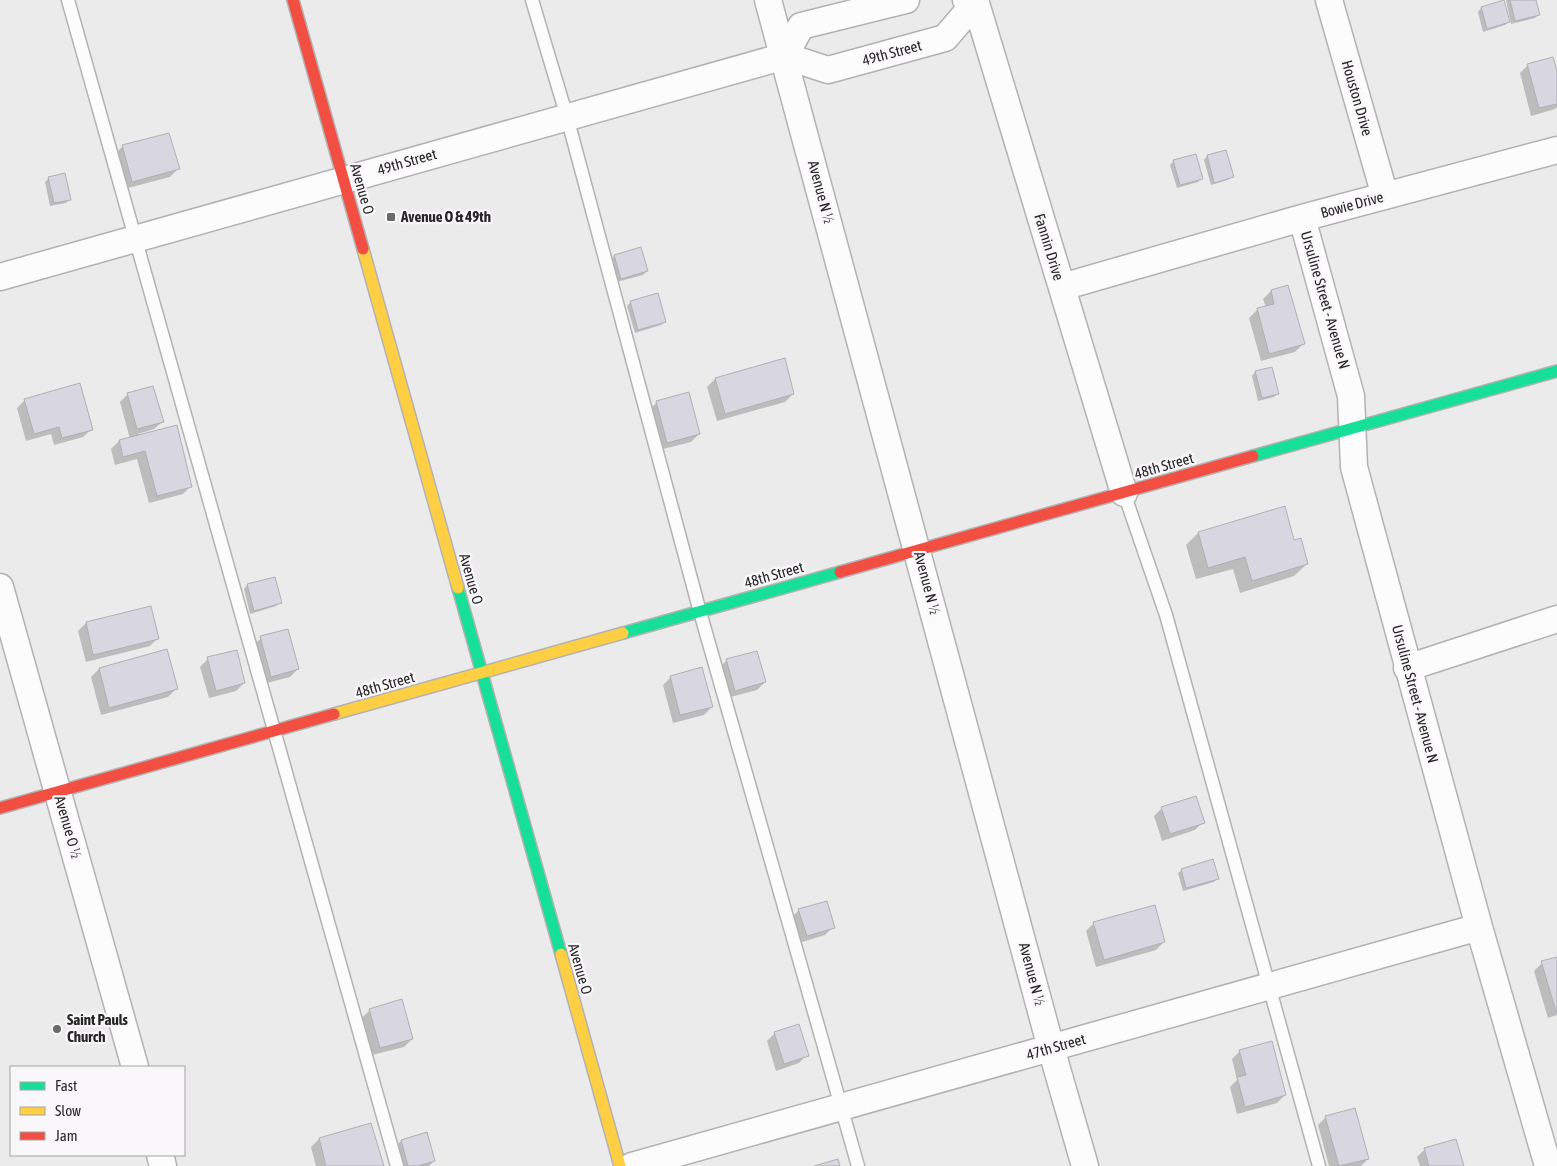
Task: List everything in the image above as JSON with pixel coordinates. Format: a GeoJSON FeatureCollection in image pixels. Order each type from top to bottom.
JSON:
{"type":"FeatureCollection","features":[{"type":"Feature","properties":{"kind":"street","name":"Avenue O"},"geometry":{"type":"LineString","coordinates":[[293,0],[620,1166]]}},
{"type":"Feature","properties":{"kind":"street","name":"Avenue N ½"},"geometry":{"type":"LineString","coordinates":[[768,0],[785,56],[1051,1048],[1085,1166]]}},
{"type":"Feature","properties":{"kind":"street"},"geometry":{"type":"LineString","coordinates":[[785,56],[801,26],[906,0]]}},
{"type":"Feature","properties":{"kind":"street","name":"Houston Drive"},"geometry":{"type":"LineString","coordinates":[[1328,0],[1385,196]]}},
{"type":"Feature","properties":{"kind":"street","name":"49th Street"},"geometry":{"type":"LineString","coordinates":[[0,277],[785,56],[828,70],[945,38],[973,1]]}},
{"type":"Feature","properties":{"kind":"street","name":"Fannin Drive"},"geometry":{"type":"LineString","coordinates":[[973,1],[1124,493]]}},
{"type":"Feature","properties":{"kind":"street","name":"Bowie Drive"},"geometry":{"type":"LineString","coordinates":[[1062,287],[1302,218],[1557,150]]}},
{"type":"Feature","properties":{"kind":"street","name":"Ursuline Street - Avenue N"},"geometry":{"type":"LineString","coordinates":[[1302,218],[1349,388],[1354,467],[1407,668],[1548,1166]]}},
{"type":"Feature","properties":{"kind":"street","name":"48th Street"},"geometry":{"type":"LineString","coordinates":[[0,808],[1557,371]]}},
{"type":"Feature","properties":{"kind":"street","name":"Avenue O ½"},"geometry":{"type":"LineString","coordinates":[[0,587],[135,1066]]}},
{"type":"Feature","properties":{"kind":"street"},"geometry":{"type":"LineString","coordinates":[[1407,668],[1557,619]]}},
{"type":"Feature","properties":{"kind":"street","name":"47th Street"},"geometry":{"type":"LineString","coordinates":[[632,1166],[1479,926]]}},
{"type":"Feature","properties":{"kind":"lane"},"geometry":{"type":"LineString","coordinates":[[68,0],[398,1166]]}},
{"type":"Feature","properties":{"kind":"lane"},"geometry":{"type":"LineString","coordinates":[[532,0],[567,117],[700,612],[858,1166]]}},
{"type":"Feature","properties":{"kind":"lane"},"geometry":{"type":"LineString","coordinates":[[1124,493],[1166,615],[1268,987],[1320,1166]]}},
{"type":"Feature","properties":{"kind":"building"},"geometry":{"type":"Polygon","coordinates":[[[1504,0],[1510,22],[1487,29],[1481,7],[1504,0]]]}},
{"type":"Feature","properties":{"kind":"building"},"geometry":{"type":"Polygon","coordinates":[[[1510,0],[1536,0],[1540,15],[1515,21],[1510,0]]]}},
{"type":"Feature","properties":{"kind":"building"},"geometry":{"type":"Polygon","coordinates":[[[1553,57],[1557,71],[1557,104],[1539,108],[1527,64],[1553,57]]]}},
{"type":"Feature","properties":{"kind":"building"},"geometry":{"type":"Polygon","coordinates":[[[169,133],[180,169],[132,182],[122,145],[169,133]]]}},
{"type":"Feature","properties":{"kind":"building"},"geometry":{"type":"Polygon","coordinates":[[[1226,150],[1234,177],[1214,183],[1207,155],[1226,150]]]}},
{"type":"Feature","properties":{"kind":"building"},"geometry":{"type":"Polygon","coordinates":[[[1196,154],[1203,179],[1180,185],[1173,160],[1196,154]]]}},
{"type":"Feature","properties":{"kind":"building"},"geometry":{"type":"Polygon","coordinates":[[[65,173],[71,200],[54,203],[48,177],[65,173]]]}},
{"type":"Feature","properties":{"kind":"building"},"geometry":{"type":"Polygon","coordinates":[[[641,247],[648,271],[621,279],[614,255],[641,247]]]}},
{"type":"Feature","properties":{"kind":"building"},"geometry":{"type":"Polygon","coordinates":[[[1288,285],[1305,344],[1269,354],[1257,308],[1274,304],[1271,290],[1288,285]]]}},
{"type":"Feature","properties":{"kind":"building"},"geometry":{"type":"Polygon","coordinates":[[[658,293],[666,322],[638,330],[630,301],[658,293]]]}},
{"type":"Feature","properties":{"kind":"building"},"geometry":{"type":"Polygon","coordinates":[[[785,358],[794,394],[725,414],[715,378],[785,358]]]}},
{"type":"Feature","properties":{"kind":"building"},"geometry":{"type":"Polygon","coordinates":[[[1272,367],[1279,394],[1262,398],[1255,371],[1272,367]]]}},
{"type":"Feature","properties":{"kind":"building"},"geometry":{"type":"Polygon","coordinates":[[[80,383],[93,430],[62,438],[59,427],[34,434],[24,399],[80,383]]]}},
{"type":"Feature","properties":{"kind":"building"},"geometry":{"type":"Polygon","coordinates":[[[153,386],[164,422],[137,429],[127,393],[153,386]]]}},
{"type":"Feature","properties":{"kind":"building"},"geometry":{"type":"Polygon","coordinates":[[[689,392],[700,434],[667,443],[656,401],[689,392]]]}},
{"type":"Feature","properties":{"kind":"building"},"geometry":{"type":"Polygon","coordinates":[[[177,425],[192,487],[157,496],[145,451],[123,457],[119,440],[177,425]]]}},
{"type":"Feature","properties":{"kind":"building"},"geometry":{"type":"Polygon","coordinates":[[[1285,506],[1294,540],[1301,538],[1308,564],[1252,581],[1245,557],[1208,568],[1198,532],[1285,506]]]}},
{"type":"Feature","properties":{"kind":"building"},"geometry":{"type":"Polygon","coordinates":[[[275,577],[282,603],[254,611],[247,584],[275,577]]]}},
{"type":"Feature","properties":{"kind":"building"},"geometry":{"type":"Polygon","coordinates":[[[151,606],[159,639],[93,655],[86,622],[151,606]]]}},
{"type":"Feature","properties":{"kind":"building"},"geometry":{"type":"Polygon","coordinates":[[[288,629],[299,669],[271,677],[260,636],[288,629]]]}},
{"type":"Feature","properties":{"kind":"building"},"geometry":{"type":"Polygon","coordinates":[[[167,649],[178,689],[109,708],[99,668],[167,649]]]}},
{"type":"Feature","properties":{"kind":"building"},"geometry":{"type":"Polygon","coordinates":[[[237,650],[245,683],[216,691],[207,657],[237,650]]]}},
{"type":"Feature","properties":{"kind":"building"},"geometry":{"type":"Polygon","coordinates":[[[757,651],[766,682],[735,691],[726,659],[757,651]]]}},
{"type":"Feature","properties":{"kind":"building"},"geometry":{"type":"Polygon","coordinates":[[[702,667],[713,707],[680,715],[670,676],[702,667]]]}},
{"type":"Feature","properties":{"kind":"building"},"geometry":{"type":"Polygon","coordinates":[[[1196,796],[1205,823],[1170,834],[1161,807],[1196,796]]]}},
{"type":"Feature","properties":{"kind":"building"},"geometry":{"type":"Polygon","coordinates":[[[1213,859],[1219,879],[1186,888],[1181,869],[1213,859]]]}},
{"type":"Feature","properties":{"kind":"building"},"geometry":{"type":"Polygon","coordinates":[[[827,901],[835,928],[807,936],[798,909],[827,901]]]}},
{"type":"Feature","properties":{"kind":"building"},"geometry":{"type":"Polygon","coordinates":[[[1155,905],[1165,942],[1104,960],[1093,922],[1155,905]]]}},
{"type":"Feature","properties":{"kind":"building"},"geometry":{"type":"Polygon","coordinates":[[[1557,957],[1557,1011],[1556,1011],[1541,961],[1557,957]]]}},
{"type":"Feature","properties":{"kind":"building"},"geometry":{"type":"Polygon","coordinates":[[[402,999],[413,1039],[380,1048],[369,1009],[402,999]]]}},
{"type":"Feature","properties":{"kind":"building"},"geometry":{"type":"Polygon","coordinates":[[[799,1024],[809,1056],[784,1064],[774,1032],[799,1024]]]}},
{"type":"Feature","properties":{"kind":"building"},"geometry":{"type":"Polygon","coordinates":[[[1272,1041],[1286,1095],[1245,1107],[1237,1077],[1246,1075],[1239,1050],[1272,1041]]]}},
{"type":"Feature","properties":{"kind":"building"},"geometry":{"type":"Polygon","coordinates":[[[1355,1108],[1369,1159],[1339,1166],[1325,1116],[1355,1108]]]}},
{"type":"Feature","properties":{"kind":"building"},"geometry":{"type":"Polygon","coordinates":[[[371,1123],[384,1166],[326,1166],[319,1138],[371,1123]]]}},
{"type":"Feature","properties":{"kind":"building"},"geometry":{"type":"Polygon","coordinates":[[[427,1132],[435,1161],[418,1166],[408,1166],[401,1140],[427,1132]]]}},
{"type":"Feature","properties":{"kind":"building"},"geometry":{"type":"Polygon","coordinates":[[[1456,1139],[1464,1166],[1429,1166],[1424,1148],[1456,1139]]]}},
{"type":"Feature","properties":{"kind":"building"},"geometry":{"type":"Polygon","coordinates":[[[838,1159],[840,1166],[814,1166],[838,1159]]]}},
{"type":"Feature","properties":{"kind":"traffic: fast"},"geometry":{"type":"LineString","coordinates":[[1253,456],[1557,371]]}},
{"type":"Feature","properties":{"kind":"traffic: fast"},"geometry":{"type":"LineString","coordinates":[[623,633],[840,572]]}},
{"type":"Feature","properties":{"kind":"traffic: fast"},"geometry":{"type":"LineString","coordinates":[[458,588],[561,954]]}},
{"type":"Feature","properties":{"kind":"traffic: slow"},"geometry":{"type":"LineString","coordinates":[[363,249],[458,588]]}},
{"type":"Feature","properties":{"kind":"traffic: slow"},"geometry":{"type":"LineString","coordinates":[[334,714],[623,633]]}},
{"type":"Feature","properties":{"kind":"traffic: slow"},"geometry":{"type":"LineString","coordinates":[[561,954],[620,1166]]}},
{"type":"Feature","properties":{"kind":"traffic: jam"},"geometry":{"type":"LineString","coordinates":[[293,0],[363,249]]}},
{"type":"Feature","properties":{"kind":"traffic: jam"},"geometry":{"type":"LineString","coordinates":[[840,572],[1253,456]]}},
{"type":"Feature","properties":{"kind":"traffic: jam"},"geometry":{"type":"LineString","coordinates":[[0,808],[334,714]]}},
{"type":"Feature","properties":{"kind":"place","name":"Avenue O & 49th"},"geometry":{"type":"Point","coordinates":[391,217]}},
{"type":"Feature","properties":{"kind":"place","name":"Saint Pauls Church"},"geometry":{"type":"Point","coordinates":[57,1029]}}]}
